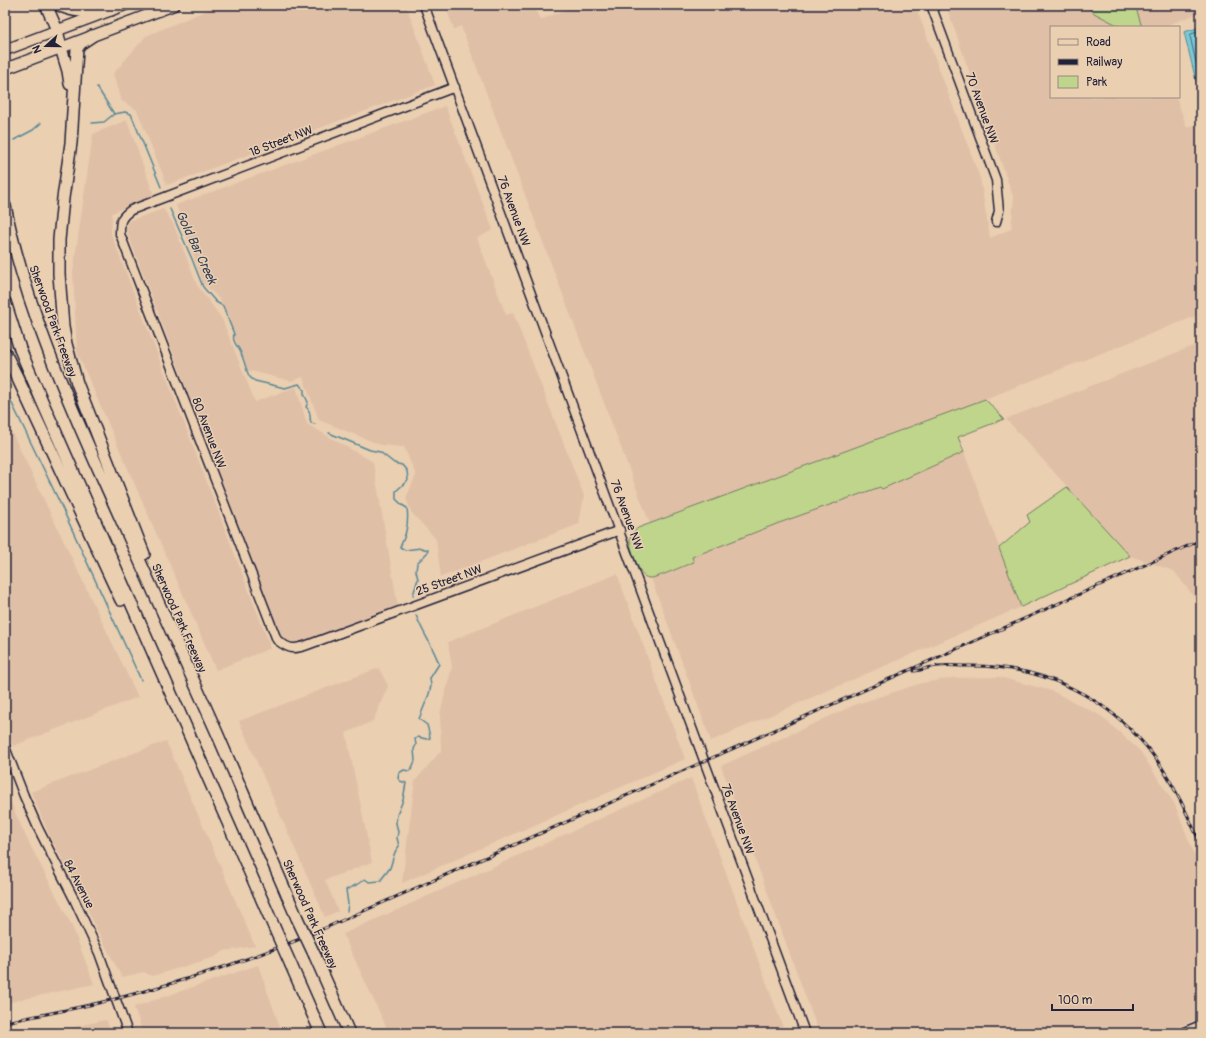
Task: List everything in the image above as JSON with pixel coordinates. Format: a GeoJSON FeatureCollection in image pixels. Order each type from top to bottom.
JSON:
{"type":"FeatureCollection","features":[{"type":"Feature","properties":{"kind":"highway"},"geometry":{"type":"LineString","coordinates":[[46,5],[57,30],[68,71],[73,106]]}},
{"type":"Feature","properties":{"kind":"highway"},"geometry":{"type":"LineString","coordinates":[[59,5],[72,10],[82,11],[111,10]]}},
{"type":"Feature","properties":{"kind":"highway"},"geometry":{"type":"LineString","coordinates":[[92,36],[80,44],[77,49],[71,143],[59,240],[59,274],[63,326],[66,344],[77,383],[159,593],[166,622]]}},
{"type":"Feature","properties":{"kind":"highway","name":"Sherwood Park Freeway"},"geometry":{"type":"LineString","coordinates":[[5,206],[23,279],[48,352],[166,622],[217,732],[297,918],[349,1033]]}},
{"type":"Feature","properties":{"kind":"highway"},"geometry":{"type":"LineString","coordinates":[[5,302],[20,349],[42,401],[321,1033]]}},
{"type":"Feature","properties":{"kind":"highway"},"geometry":{"type":"LineString","coordinates":[[5,353],[169,702],[192,742]]}},
{"type":"Feature","properties":{"kind":"highway"},"geometry":{"type":"LineString","coordinates":[[299,984],[315,1033]]}},
{"type":"Feature","properties":{"kind":"main road"},"geometry":{"type":"LineString","coordinates":[[6,50],[125,5]]}},
{"type":"Feature","properties":{"kind":"main road"},"geometry":{"type":"LineString","coordinates":[[6,69],[174,5]]}},
{"type":"Feature","properties":{"kind":"main road"},"geometry":{"type":"LineString","coordinates":[[1184,1033],[1201,1026]]}},
{"type":"Feature","properties":{"kind":"street","name":"76 Avenue NW"},"geometry":{"type":"LineString","coordinates":[[424,5],[620,530],[805,1033]]}},
{"type":"Feature","properties":{"kind":"street","name":"70 Avenue NW"},"geometry":{"type":"LineString","coordinates":[[932,5],[996,180],[999,211],[996,222]]}},
{"type":"Feature","properties":{"kind":"street","name":"18 Street NW"},"geometry":{"type":"LineString","coordinates":[[120,222],[131,210],[455,87]]}},
{"type":"Feature","properties":{"kind":"street","name":"80 Avenue NW"},"geometry":{"type":"LineString","coordinates":[[120,222],[120,234],[277,640],[286,647]]}},
{"type":"Feature","properties":{"kind":"street","name":"25 Street NW"},"geometry":{"type":"LineString","coordinates":[[286,647],[296,649],[620,530]]}},
{"type":"Feature","properties":{"kind":"street","name":"84 Avenue"},"geometry":{"type":"LineString","coordinates":[[5,747],[38,828],[74,899],[99,953],[128,1033]]}},
{"type":"Feature","properties":{"kind":"shaded area"},"geometry":{"type":"Polygon","coordinates":[[[219,5],[406,5],[435,85],[167,185],[137,110],[122,101],[113,74],[146,36],[219,5]]]}},
{"type":"Feature","properties":{"kind":"shaded area"},"geometry":{"type":"Polygon","coordinates":[[[445,5],[533,5],[540,20],[577,5],[915,5],[980,178],[990,238],[1011,229],[1014,199],[946,5],[1201,5],[1201,12],[1166,26],[1050,26],[1050,98],[1176,98],[1187,128],[1201,122],[1201,314],[985,399],[650,524],[461,26],[454,29],[445,5]]]}},
{"type":"Feature","properties":{"kind":"shaded area"},"geometry":{"type":"Polygon","coordinates":[[[445,106],[493,230],[477,238],[506,315],[513,313],[584,496],[579,524],[441,577],[436,539],[411,512],[406,498],[416,475],[404,447],[381,445],[319,420],[303,377],[291,381],[247,370],[221,301],[203,282],[176,205],[445,106]]]}},
{"type":"Feature","properties":{"kind":"shaded area"},"geometry":{"type":"Polygon","coordinates":[[[127,120],[154,196],[112,213],[111,234],[271,648],[216,670],[77,352],[73,272],[93,134],[127,120]]]}},
{"type":"Feature","properties":{"kind":"shaded area"},"geometry":{"type":"Polygon","coordinates":[[[163,209],[173,223],[197,285],[222,319],[255,402],[296,387],[307,424],[373,462],[398,607],[300,644],[282,639],[126,229],[129,221],[163,209]]]}},
{"type":"Feature","properties":{"kind":"shaded area"},"geometry":{"type":"Polygon","coordinates":[[[1201,343],[1201,606],[1174,571],[1130,556],[1006,419],[1201,343]]]}},
{"type":"Feature","properties":{"kind":"shaded area"},"geometry":{"type":"Polygon","coordinates":[[[5,418],[138,697],[13,746],[5,725],[5,418]]]}},
{"type":"Feature","properties":{"kind":"shaded area"},"geometry":{"type":"Polygon","coordinates":[[[964,452],[1021,607],[711,741],[651,578],[693,562],[691,557],[779,523],[880,487],[882,489],[964,452]]]}},
{"type":"Feature","properties":{"kind":"shaded area"},"geometry":{"type":"Polygon","coordinates":[[[617,574],[685,759],[402,883],[415,781],[441,751],[440,714],[452,667],[448,642],[617,574]]]}},
{"type":"Feature","properties":{"kind":"shaded area"},"geometry":{"type":"Polygon","coordinates":[[[379,668],[388,686],[373,721],[346,733],[372,862],[325,880],[338,911],[325,917],[239,721],[379,668]]]}},
{"type":"Feature","properties":{"kind":"shaded area"},"geometry":{"type":"Polygon","coordinates":[[[999,677],[1052,691],[1101,716],[1140,751],[1174,803],[1201,871],[1201,1018],[1162,1033],[819,1033],[721,766],[857,704],[922,683],[954,678],[999,677]]]}},
{"type":"Feature","properties":{"kind":"shaded area"},"geometry":{"type":"Polygon","coordinates":[[[166,741],[255,946],[224,951],[215,957],[152,976],[144,972],[122,977],[98,932],[74,881],[50,837],[31,792],[166,741]]]}},
{"type":"Feature","properties":{"kind":"shaded area"},"geometry":{"type":"Polygon","coordinates":[[[691,778],[785,1033],[389,1033],[343,934],[691,778]]]}},
{"type":"Feature","properties":{"kind":"shaded area"},"geometry":{"type":"Polygon","coordinates":[[[10,801],[26,837],[72,926],[94,984],[5,1003],[5,803],[10,801]]]}},
{"type":"Feature","properties":{"kind":"shaded area"},"geometry":{"type":"Polygon","coordinates":[[[258,965],[282,1033],[143,1033],[134,1007],[258,965]]]}},
{"type":"Feature","properties":{"kind":"shaded area"},"geometry":{"type":"Polygon","coordinates":[[[106,1020],[112,1033],[45,1033],[106,1020]]]}},
{"type":"Feature","properties":{"kind":"green space"},"geometry":{"type":"Polygon","coordinates":[[[1085,5],[1135,5],[1142,26],[1119,26],[1094,13],[1085,5]]]}},
{"type":"Feature","properties":{"kind":"green space"},"geometry":{"type":"Polygon","coordinates":[[[985,399],[1004,419],[958,437],[964,452],[882,489],[880,487],[779,523],[692,557],[694,562],[664,574],[649,578],[642,574],[630,544],[632,534],[638,528],[985,399]]]}},
{"type":"Feature","properties":{"kind":"green space"},"geometry":{"type":"Polygon","coordinates":[[[1067,487],[1130,556],[1021,607],[999,548],[1030,522],[1027,515],[1067,487]]]}},
{"type":"Feature","properties":{"kind":"water"},"geometry":{"type":"Polygon","coordinates":[[[1201,27],[1201,97],[1200,97],[1184,32],[1201,27]]]}},
{"type":"Feature","properties":{"kind":"waterway","name":"Gold Bar Creek"},"geometry":{"type":"LineString","coordinates":[[97,87],[114,114],[125,112],[131,114],[161,187]]}},
{"type":"Feature","properties":{"kind":"waterway"},"geometry":{"type":"LineString","coordinates":[[92,123],[104,122],[114,114]]}},
{"type":"Feature","properties":{"kind":"waterway"},"geometry":{"type":"LineString","coordinates":[[14,140],[33,130],[41,123]]}},
{"type":"Feature","properties":{"kind":"waterway","name":"Gold Bar Creek"},"geometry":{"type":"LineString","coordinates":[[170,209],[203,287],[216,302],[223,306],[234,334],[234,341],[241,354],[249,376],[255,381],[285,388],[299,384],[304,390],[304,394],[308,402],[306,407],[310,413],[311,423],[315,424]]}},
{"type":"Feature","properties":{"kind":"waterway"},"geometry":{"type":"LineString","coordinates":[[5,389],[59,501],[141,680]]}},
{"type":"Feature","properties":{"kind":"waterway","name":"Gold Bar Creek"},"geometry":{"type":"LineString","coordinates":[[329,433],[370,450],[380,452],[394,463],[402,465],[407,471],[408,480],[396,491],[396,499],[407,508],[408,513],[408,524],[400,547],[405,550],[421,548],[428,550],[417,563],[416,571],[418,579],[413,595]]}},
{"type":"Feature","properties":{"kind":"waterway","name":"Gold Bar Creek"},"geometry":{"type":"LineString","coordinates":[[347,911],[348,904],[346,890],[365,879],[369,882],[380,881],[390,868],[395,852],[399,846],[396,823],[397,815],[403,800],[406,783],[400,781],[398,778],[399,773],[404,770],[411,770],[415,761],[415,739],[418,737],[426,739],[430,738],[427,725],[419,719],[429,694],[431,686],[430,678],[439,664],[416,615]]}},
{"type":"Feature","properties":{"kind":"railway"},"geometry":{"type":"LineString","coordinates":[[5,1022],[115,999],[162,986],[209,972],[300,939],[705,761],[1201,540]]}},
{"type":"Feature","properties":{"kind":"railway"},"geometry":{"type":"LineString","coordinates":[[914,671],[935,666],[993,667],[1021,671],[1047,678],[1072,688],[1096,702],[1118,718],[1138,737],[1156,759],[1175,790],[1201,845]]}}]}
